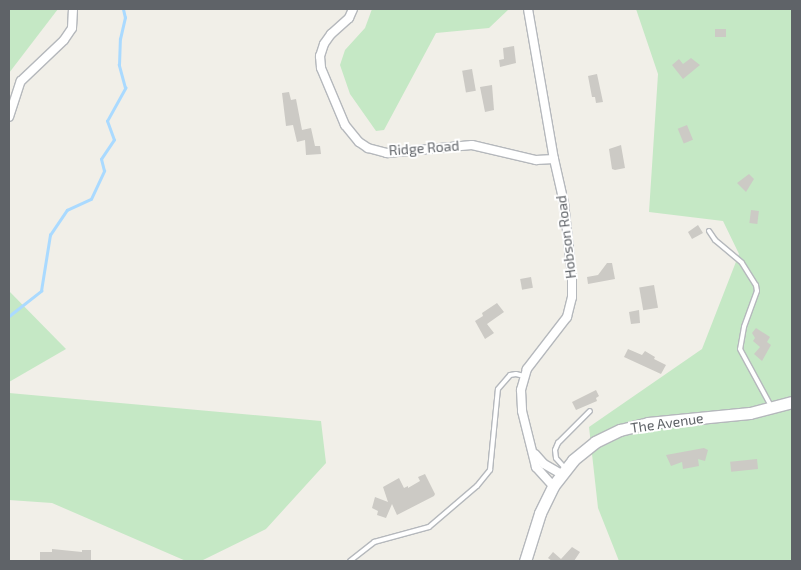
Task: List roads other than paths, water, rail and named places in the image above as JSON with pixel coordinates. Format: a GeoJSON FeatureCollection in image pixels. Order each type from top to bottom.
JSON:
{"type":"FeatureCollection","features":[{"type":"Feature","properties":{"kind":"street"},"geometry":{"type":"LineString","coordinates":[[9,117],[21,81],[64,40],[72,28],[73,9]]}},
{"type":"Feature","properties":{"kind":"street","name":"Ridge Road"},"geometry":{"type":"LineString","coordinates":[[352,9],[348,18],[331,34],[324,44],[320,56],[321,68],[345,125],[359,142],[368,148],[387,153],[472,145],[536,160],[554,159]]}},
{"type":"Feature","properties":{"kind":"street","name":"Hobson Road"},"geometry":{"type":"LineString","coordinates":[[528,9],[554,159],[564,203],[572,297],[567,317],[533,360],[524,376],[520,399],[532,450],[540,474],[553,486]]}},
{"type":"Feature","properties":{"kind":"street","name":"The Avenue"},"geometry":{"type":"LineString","coordinates":[[525,561],[540,513],[553,486],[564,471],[587,447],[620,430],[648,423],[750,413],[792,402]]}},
{"type":"Feature","properties":{"kind":"street"},"geometry":{"type":"LineString","coordinates":[[532,450],[544,464],[564,471]]}},
{"type":"Feature","properties":{"kind":"lane"},"geometry":{"type":"LineString","coordinates":[[709,231],[715,240],[742,263],[756,286],[757,291],[744,327],[740,350],[772,408]]}},
{"type":"Feature","properties":{"kind":"lane"},"geometry":{"type":"LineString","coordinates":[[350,561],[374,542],[429,527],[477,486],[490,470],[495,402],[498,389],[510,375],[524,376]]}},
{"type":"Feature","properties":{"kind":"lane"},"geometry":{"type":"LineString","coordinates":[[564,471],[556,458],[555,450],[558,443],[590,411]]}},
{"type":"Feature","properties":{"kind":"waterway"},"geometry":{"type":"LineString","coordinates":[[9,316],[41,291],[50,235],[67,210],[91,199],[104,171],[101,159],[114,140],[107,121],[125,88],[119,65],[120,39],[125,18],[123,9]]}}]}
